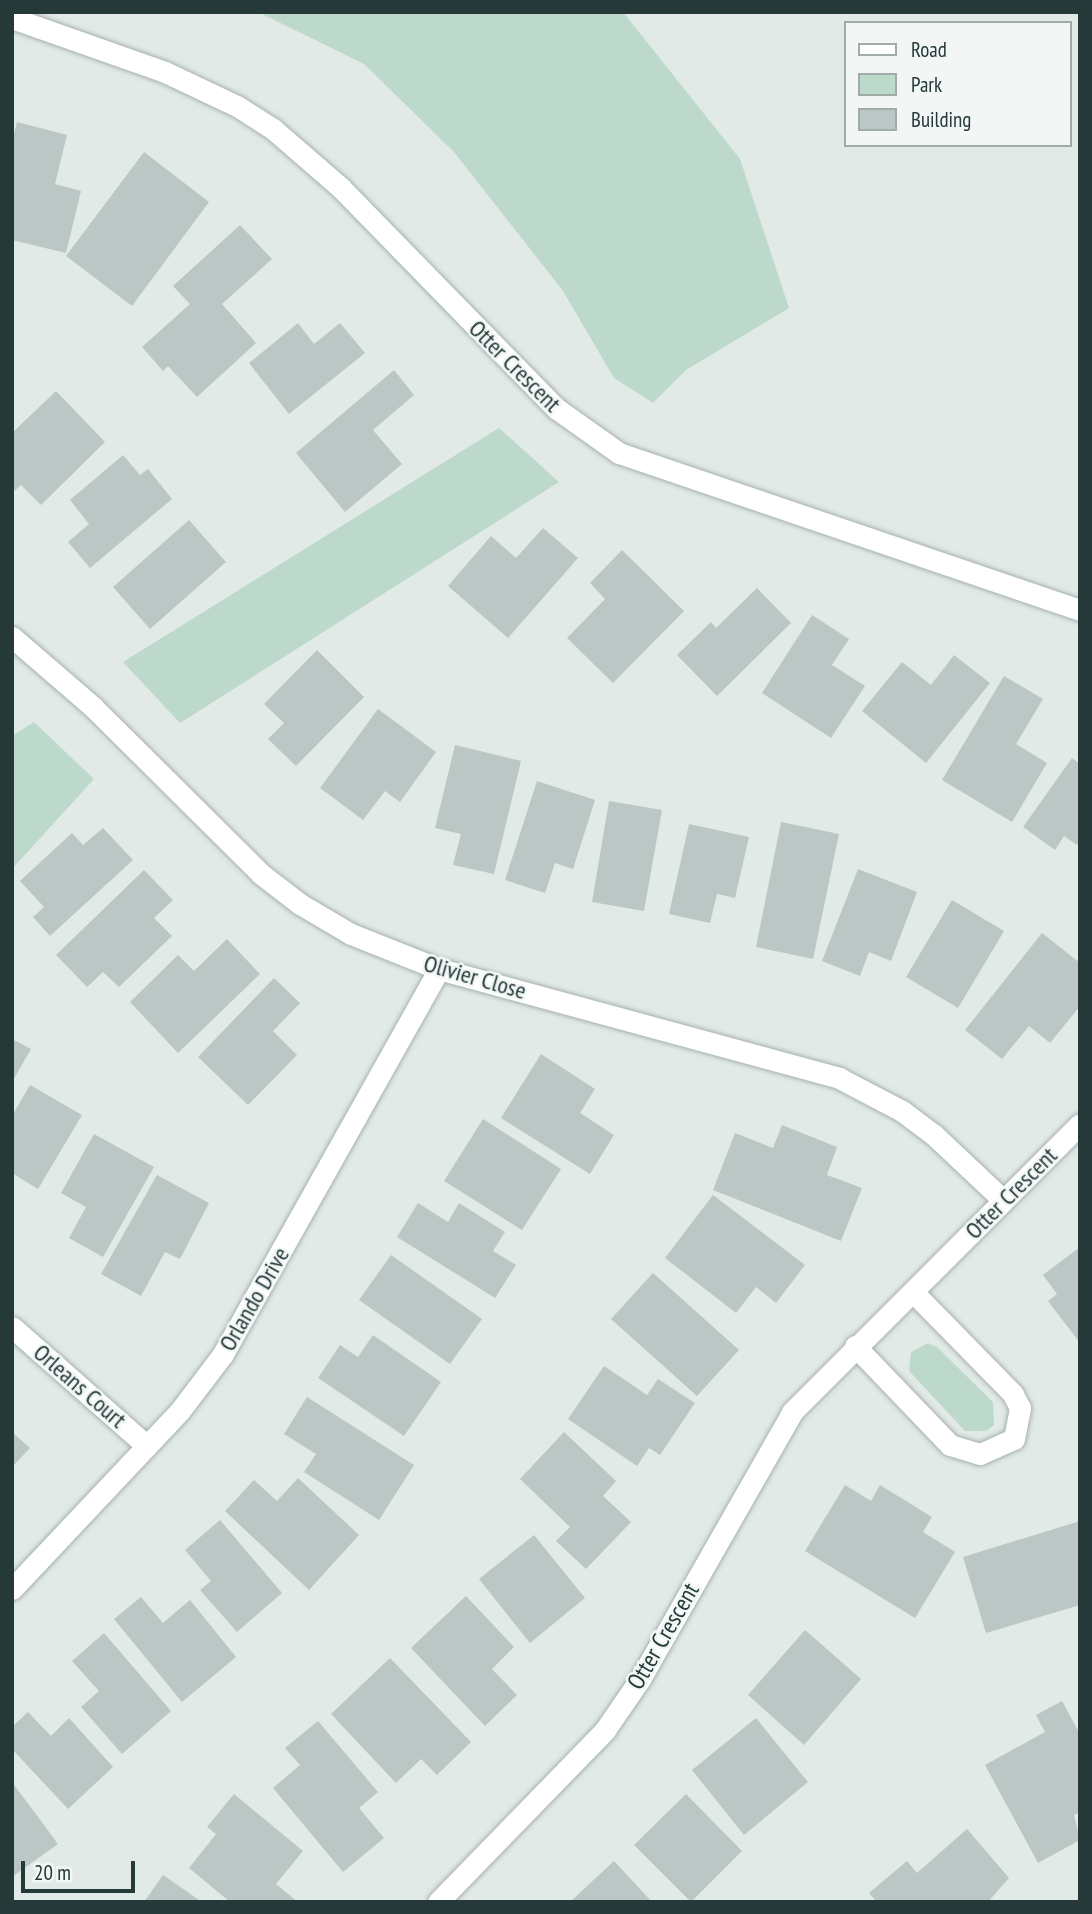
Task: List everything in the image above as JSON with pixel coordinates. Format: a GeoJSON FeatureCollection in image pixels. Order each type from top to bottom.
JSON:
{"type":"FeatureCollection","features":[{"type":"Feature","properties":{"kind":"street","name":"Otter Crescent"},"geometry":{"type":"LineString","coordinates":[[12,18],[165,72],[237,106],[273,129],[341,188],[557,409],[619,453],[1080,610]]}},
{"type":"Feature","properties":{"kind":"street","name":"Olivier Close"},"geometry":{"type":"LineString","coordinates":[[12,638],[93,707],[222,839],[300,904],[351,934],[439,969],[839,1078],[902,1111],[933,1134],[1003,1200]]}},
{"type":"Feature","properties":{"kind":"street","name":"Orlando Drive"},"geometry":{"type":"LineString","coordinates":[[12,1589],[148,1446],[223,1354],[439,969]]}},
{"type":"Feature","properties":{"kind":"street","name":"Otter Crescent"},"geometry":{"type":"LineString","coordinates":[[438,1902],[605,1730],[640,1679],[792,1412],[855,1346],[913,1292],[1080,1124]]}},
{"type":"Feature","properties":{"kind":"street"},"geometry":{"type":"LineString","coordinates":[[855,1346],[950,1445],[980,1454],[1004,1447],[1014,1439],[1020,1417],[1013,1394],[913,1292]]}},
{"type":"Feature","properties":{"kind":"street","name":"Orleans Court"},"geometry":{"type":"LineString","coordinates":[[12,1327],[148,1446]]}},
{"type":"Feature","properties":{"kind":"green space"},"geometry":{"type":"Polygon","coordinates":[[[258,12],[623,12],[740,159],[789,308],[686,370],[653,403],[614,378],[563,291],[454,152],[364,64],[258,12]]]}},
{"type":"Feature","properties":{"kind":"green space"},"geometry":{"type":"Polygon","coordinates":[[[499,428],[559,482],[180,723],[123,662],[499,428]]]}},
{"type":"Feature","properties":{"kind":"green space"},"geometry":{"type":"Polygon","coordinates":[[[34,722],[94,779],[12,869],[12,736],[34,722]]]}},
{"type":"Feature","properties":{"kind":"green space"},"geometry":{"type":"Polygon","coordinates":[[[928,1343],[937,1347],[993,1402],[994,1425],[986,1431],[965,1431],[909,1371],[911,1352],[928,1343]]]}},
{"type":"Feature","properties":{"kind":"building"},"geometry":{"type":"Polygon","coordinates":[[[17,122],[67,135],[55,184],[81,191],[66,253],[12,240],[12,141],[17,122]]]}},
{"type":"Feature","properties":{"kind":"building"},"geometry":{"type":"Polygon","coordinates":[[[144,152],[209,202],[132,306],[66,256],[144,152]]]}},
{"type":"Feature","properties":{"kind":"building"},"geometry":{"type":"Polygon","coordinates":[[[240,225],[272,259],[222,304],[256,343],[197,397],[168,366],[163,371],[142,347],[190,304],[173,286],[240,225]]]}},
{"type":"Feature","properties":{"kind":"building"},"geometry":{"type":"Polygon","coordinates":[[[298,323],[314,344],[340,323],[365,353],[289,414],[249,363],[298,323]]]}},
{"type":"Feature","properties":{"kind":"building"},"geometry":{"type":"Polygon","coordinates":[[[394,370],[414,395],[373,430],[402,464],[345,512],[296,453],[394,370]]]}},
{"type":"Feature","properties":{"kind":"building"},"geometry":{"type":"Polygon","coordinates":[[[56,391],[105,442],[41,505],[21,485],[12,493],[12,433],[56,391]]]}},
{"type":"Feature","properties":{"kind":"building"},"geometry":{"type":"Polygon","coordinates":[[[123,455],[140,475],[148,469],[172,499],[90,568],[68,542],[89,524],[70,500],[123,455]]]}},
{"type":"Feature","properties":{"kind":"building"},"geometry":{"type":"Polygon","coordinates":[[[189,520],[226,562],[150,629],[113,587],[189,520]]]}},
{"type":"Feature","properties":{"kind":"building"},"geometry":{"type":"Polygon","coordinates":[[[543,528],[578,558],[508,638],[448,586],[491,536],[516,558],[543,528]]]}},
{"type":"Feature","properties":{"kind":"building"},"geometry":{"type":"Polygon","coordinates":[[[622,550],[684,611],[613,683],[567,638],[605,599],[590,583],[622,550]]]}},
{"type":"Feature","properties":{"kind":"building"},"geometry":{"type":"Polygon","coordinates":[[[757,588],[791,623],[717,696],[677,655],[711,622],[716,628],[757,588]]]}},
{"type":"Feature","properties":{"kind":"building"},"geometry":{"type":"Polygon","coordinates":[[[812,615],[849,639],[832,665],[865,686],[831,738],[762,693],[812,615]]]}},
{"type":"Feature","properties":{"kind":"building"},"geometry":{"type":"Polygon","coordinates":[[[317,650],[364,697],[296,766],[268,739],[284,723],[264,704],[317,650]]]}},
{"type":"Feature","properties":{"kind":"building"},"geometry":{"type":"Polygon","coordinates":[[[954,655],[990,683],[926,763],[862,711],[902,662],[931,685],[954,655]]]}},
{"type":"Feature","properties":{"kind":"building"},"geometry":{"type":"Polygon","coordinates":[[[1004,676],[1043,699],[1016,744],[1047,763],[1012,822],[942,780],[1004,676]]]}},
{"type":"Feature","properties":{"kind":"building"},"geometry":{"type":"Polygon","coordinates":[[[378,709],[436,752],[400,802],[385,791],[363,820],[320,788],[378,709]]]}},
{"type":"Feature","properties":{"kind":"building"},"geometry":{"type":"Polygon","coordinates":[[[455,745],[521,761],[494,874],[453,865],[461,834],[435,828],[455,745]]]}},
{"type":"Feature","properties":{"kind":"building"},"geometry":{"type":"Polygon","coordinates":[[[1072,758],[1080,764],[1080,841],[1077,845],[1064,836],[1055,850],[1023,827],[1072,758]]]}},
{"type":"Feature","properties":{"kind":"building"},"geometry":{"type":"Polygon","coordinates":[[[537,781],[595,800],[573,869],[555,863],[545,893],[505,880],[537,781]]]}},
{"type":"Feature","properties":{"kind":"building"},"geometry":{"type":"Polygon","coordinates":[[[609,801],[662,810],[644,911],[592,902],[609,801]]]}},
{"type":"Feature","properties":{"kind":"building"},"geometry":{"type":"Polygon","coordinates":[[[781,822],[839,834],[813,959],[756,947],[781,822]]]}},
{"type":"Feature","properties":{"kind":"building"},"geometry":{"type":"Polygon","coordinates":[[[689,824],[749,837],[735,898],[717,894],[710,923],[669,914],[689,824]]]}},
{"type":"Feature","properties":{"kind":"building"},"geometry":{"type":"Polygon","coordinates":[[[103,828],[133,860],[50,936],[33,917],[44,907],[20,881],[72,833],[83,845],[103,828]]]}},
{"type":"Feature","properties":{"kind":"building"},"geometry":{"type":"Polygon","coordinates":[[[858,869],[917,892],[891,961],[869,952],[860,976],[822,961],[858,869]]]}},
{"type":"Feature","properties":{"kind":"building"},"geometry":{"type":"Polygon","coordinates":[[[144,870],[173,900],[154,918],[172,936],[119,987],[103,972],[87,987],[56,955],[144,870]]]}},
{"type":"Feature","properties":{"kind":"building"},"geometry":{"type":"Polygon","coordinates":[[[952,900],[1004,931],[958,1008],[906,977],[952,900]]]}},
{"type":"Feature","properties":{"kind":"building"},"geometry":{"type":"Polygon","coordinates":[[[1042,933],[1080,963],[1080,1006],[1050,1043],[1029,1026],[1002,1059],[965,1030],[1042,933]]]}},
{"type":"Feature","properties":{"kind":"building"},"geometry":{"type":"Polygon","coordinates":[[[227,939],[260,974],[178,1053],[130,1002],[178,955],[194,971],[227,939]]]}},
{"type":"Feature","properties":{"kind":"building"},"geometry":{"type":"Polygon","coordinates":[[[274,978],[300,1003],[273,1031],[297,1055],[248,1105],[198,1057],[274,978]]]}},
{"type":"Feature","properties":{"kind":"building"},"geometry":{"type":"Polygon","coordinates":[[[12,1039],[31,1049],[12,1082],[12,1039]]]}},
{"type":"Feature","properties":{"kind":"building"},"geometry":{"type":"Polygon","coordinates":[[[541,1054],[595,1089],[580,1113],[614,1135],[590,1174],[501,1118],[541,1054]]]}},
{"type":"Feature","properties":{"kind":"building"},"geometry":{"type":"Polygon","coordinates":[[[30,1085],[82,1115],[38,1189],[12,1173],[12,1116],[30,1085]]]}},
{"type":"Feature","properties":{"kind":"building"},"geometry":{"type":"Polygon","coordinates":[[[483,1119],[561,1169],[522,1230],[444,1181],[483,1119]]]}},
{"type":"Feature","properties":{"kind":"building"},"geometry":{"type":"Polygon","coordinates":[[[782,1125],[837,1147],[827,1175],[862,1188],[841,1241],[713,1190],[735,1133],[773,1148],[782,1125]]]}},
{"type":"Feature","properties":{"kind":"building"},"geometry":{"type":"Polygon","coordinates":[[[94,1134],[154,1167],[103,1257],[69,1238],[86,1207],[61,1193],[94,1134]]]}},
{"type":"Feature","properties":{"kind":"building"},"geometry":{"type":"Polygon","coordinates":[[[157,1175],[209,1203],[180,1259],[165,1252],[141,1296],[101,1274],[157,1175]]]}},
{"type":"Feature","properties":{"kind":"building"},"geometry":{"type":"Polygon","coordinates":[[[713,1195],[805,1265],[776,1303],[756,1287],[736,1313],[665,1258],[713,1195]]]}},
{"type":"Feature","properties":{"kind":"building"},"geometry":{"type":"Polygon","coordinates":[[[418,1203],[448,1222],[459,1203],[505,1232],[493,1251],[516,1265],[495,1298],[397,1237],[418,1203]]]}},
{"type":"Feature","properties":{"kind":"building"},"geometry":{"type":"Polygon","coordinates":[[[1080,1247],[1080,1343],[1048,1301],[1057,1294],[1043,1275],[1080,1247]]]}},
{"type":"Feature","properties":{"kind":"building"},"geometry":{"type":"Polygon","coordinates":[[[391,1255],[482,1319],[450,1364],[359,1300],[391,1255]]]}},
{"type":"Feature","properties":{"kind":"building"},"geometry":{"type":"Polygon","coordinates":[[[653,1273],[739,1350],[697,1396],[611,1319],[653,1273]]]}},
{"type":"Feature","properties":{"kind":"building"},"geometry":{"type":"Polygon","coordinates":[[[373,1335],[441,1382],[404,1436],[318,1378],[340,1345],[358,1357],[373,1335]]]}},
{"type":"Feature","properties":{"kind":"building"},"geometry":{"type":"Polygon","coordinates":[[[604,1366],[647,1395],[658,1379],[695,1403],[660,1455],[649,1448],[637,1466],[568,1419],[604,1366]]]}},
{"type":"Feature","properties":{"kind":"building"},"geometry":{"type":"Polygon","coordinates":[[[307,1397],[414,1465],[379,1520],[304,1472],[316,1454],[284,1434],[307,1397]]]}},
{"type":"Feature","properties":{"kind":"building"},"geometry":{"type":"Polygon","coordinates":[[[12,1432],[30,1448],[12,1467],[12,1432]]]}},
{"type":"Feature","properties":{"kind":"building"},"geometry":{"type":"Polygon","coordinates":[[[564,1432],[616,1481],[603,1496],[631,1522],[586,1569],[556,1541],[570,1527],[520,1479],[564,1432]]]}},
{"type":"Feature","properties":{"kind":"building"},"geometry":{"type":"Polygon","coordinates":[[[298,1478],[359,1535],[309,1590],[225,1511],[254,1480],[277,1501],[298,1478]]]}},
{"type":"Feature","properties":{"kind":"building"},"geometry":{"type":"Polygon","coordinates":[[[845,1485],[871,1501],[880,1485],[932,1517],[923,1532],[955,1552],[915,1618],[805,1551],[845,1485]]]}},
{"type":"Feature","properties":{"kind":"building"},"geometry":{"type":"Polygon","coordinates":[[[220,1520],[282,1593],[237,1632],[200,1590],[211,1581],[185,1550],[220,1520]]]}},
{"type":"Feature","properties":{"kind":"building"},"geometry":{"type":"Polygon","coordinates":[[[1080,1521],[1080,1605],[986,1633],[963,1557],[1080,1521]]]}},
{"type":"Feature","properties":{"kind":"building"},"geometry":{"type":"Polygon","coordinates":[[[534,1535],[585,1598],[530,1643],[479,1579],[534,1535]]]}},
{"type":"Feature","properties":{"kind":"building"},"geometry":{"type":"Polygon","coordinates":[[[466,1596],[514,1647],[492,1669],[517,1695],[485,1726],[411,1648],[466,1596]]]}},
{"type":"Feature","properties":{"kind":"building"},"geometry":{"type":"Polygon","coordinates":[[[141,1597],[163,1623],[190,1600],[236,1657],[182,1702],[114,1619],[141,1597]]]}},
{"type":"Feature","properties":{"kind":"building"},"geometry":{"type":"Polygon","coordinates":[[[805,1630],[861,1679],[804,1745],[748,1695],[805,1630]]]}},
{"type":"Feature","properties":{"kind":"building"},"geometry":{"type":"Polygon","coordinates":[[[104,1633],[171,1711],[122,1754],[81,1707],[99,1691],[72,1661],[104,1633]]]}},
{"type":"Feature","properties":{"kind":"building"},"geometry":{"type":"Polygon","coordinates":[[[390,1658],[471,1742],[437,1775],[421,1759],[396,1783],[331,1714],[390,1658]]]}},
{"type":"Feature","properties":{"kind":"building"},"geometry":{"type":"Polygon","coordinates":[[[1062,1701],[1080,1734],[1080,1812],[1074,1815],[1080,1840],[1038,1863],[985,1765],[1045,1732],[1036,1715],[1062,1701]]]}},
{"type":"Feature","properties":{"kind":"building"},"geometry":{"type":"Polygon","coordinates":[[[28,1712],[51,1736],[69,1718],[113,1767],[68,1809],[12,1749],[12,1727],[28,1712]]]}},
{"type":"Feature","properties":{"kind":"building"},"geometry":{"type":"Polygon","coordinates":[[[756,1718],[808,1782],[744,1835],[692,1770],[756,1718]]]}},
{"type":"Feature","properties":{"kind":"building"},"geometry":{"type":"Polygon","coordinates":[[[318,1721],[378,1792],[359,1808],[384,1838],[343,1872],[273,1788],[300,1765],[285,1748],[318,1721]]]}},
{"type":"Feature","properties":{"kind":"building"},"geometry":{"type":"Polygon","coordinates":[[[12,1782],[58,1844],[12,1877],[12,1782]]]}},
{"type":"Feature","properties":{"kind":"building"},"geometry":{"type":"Polygon","coordinates":[[[234,1794],[303,1851],[276,1884],[298,1902],[230,1902],[189,1868],[216,1834],[207,1827],[234,1794]]]}},
{"type":"Feature","properties":{"kind":"building"},"geometry":{"type":"Polygon","coordinates":[[[686,1794],[742,1851],[691,1902],[634,1845],[686,1794]]]}},
{"type":"Feature","properties":{"kind":"building"},"geometry":{"type":"Polygon","coordinates":[[[967,1829],[1009,1878],[988,1902],[877,1902],[869,1893],[907,1861],[917,1873],[967,1829]]]}},
{"type":"Feature","properties":{"kind":"building"},"geometry":{"type":"Polygon","coordinates":[[[614,1861],[652,1902],[572,1900],[614,1861]]]}},
{"type":"Feature","properties":{"kind":"building"},"geometry":{"type":"Polygon","coordinates":[[[163,1875],[202,1902],[144,1902],[163,1875]]]}}]}
